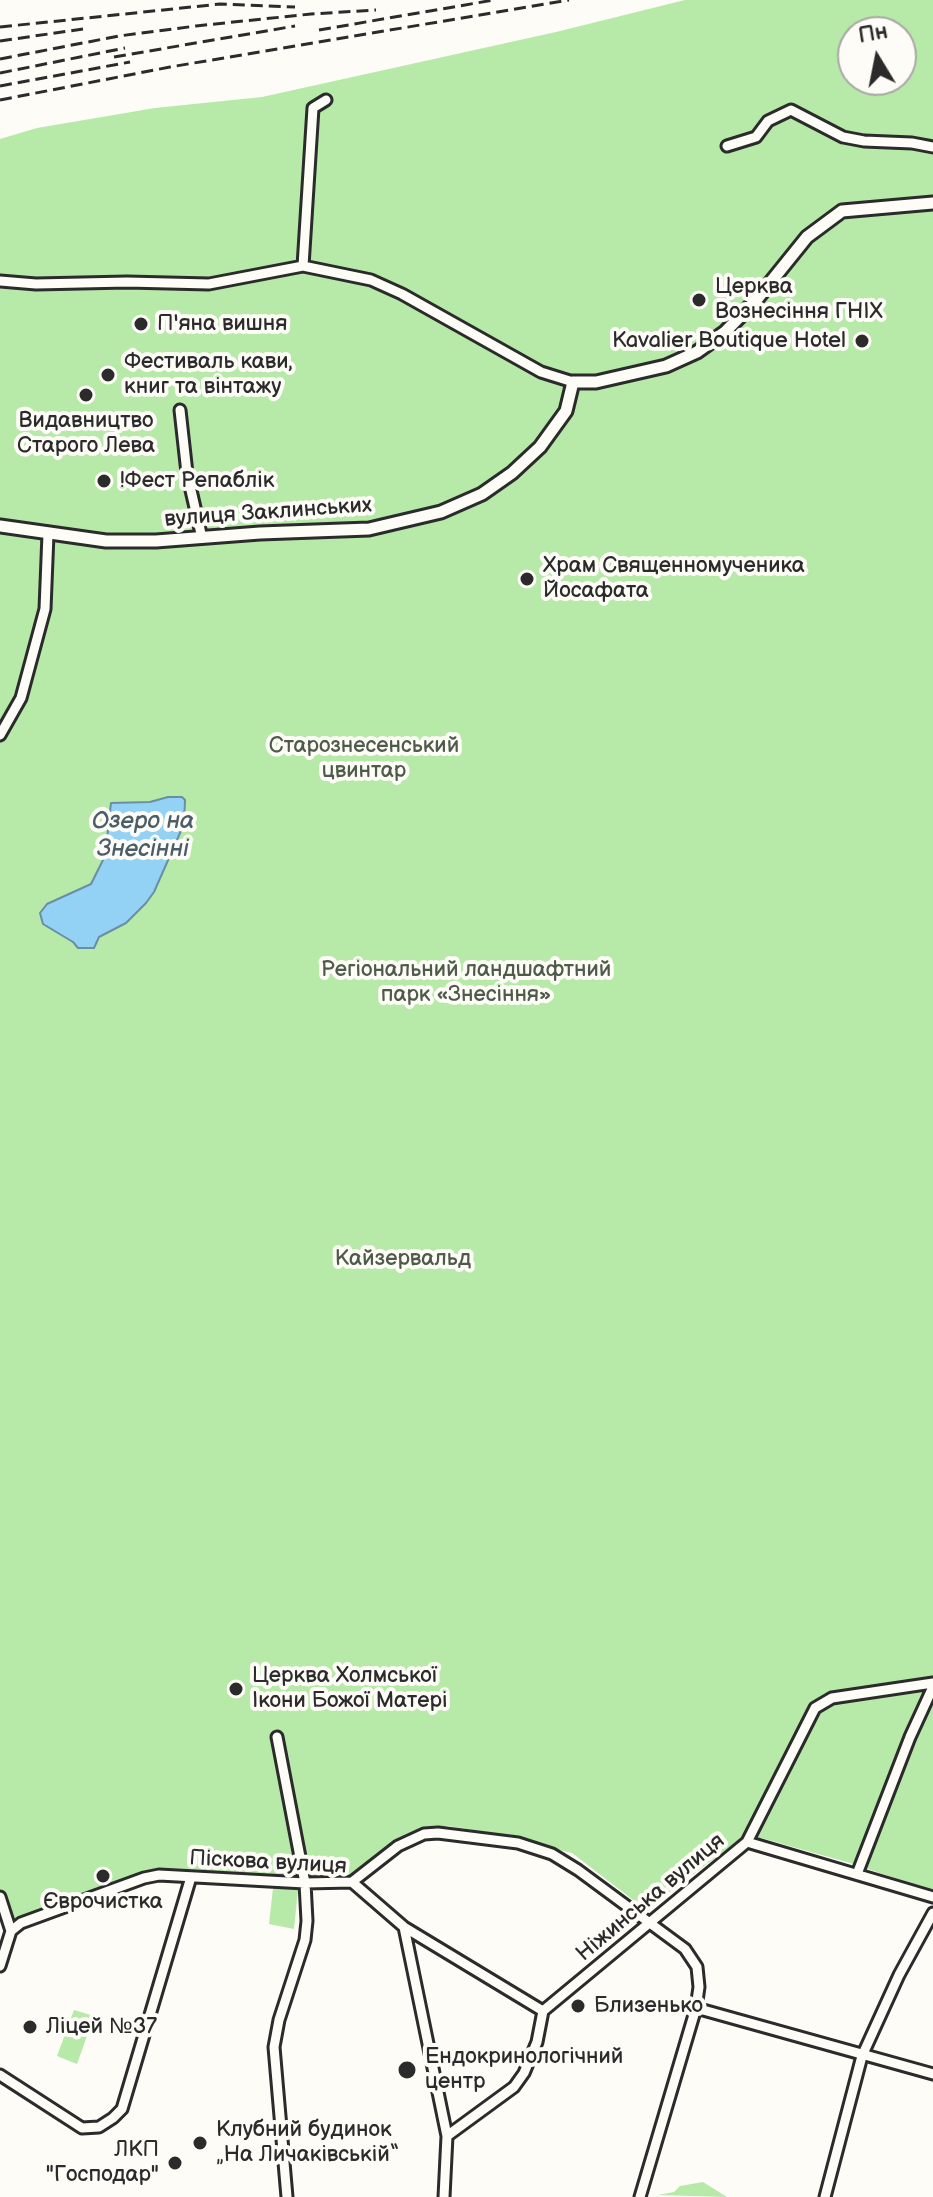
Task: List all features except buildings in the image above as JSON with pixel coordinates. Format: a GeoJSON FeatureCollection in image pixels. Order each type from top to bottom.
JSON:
{"type":"FeatureCollection","features":[{"type":"Feature","properties":{"kind":"street"},"geometry":{"type":"LineString","coordinates":[[303,266],[313,108],[326,100]]}},
{"type":"Feature","properties":{"kind":"street"},"geometry":{"type":"LineString","coordinates":[[727,146],[756,137],[768,121],[791,110],[843,137],[933,147]]}},
{"type":"Feature","properties":{"kind":"street"},"geometry":{"type":"LineString","coordinates":[[0,281],[36,284],[209,284],[303,266],[371,280],[402,294],[541,372],[573,382],[596,382],[666,366],[697,352],[725,332],[748,309],[807,237],[842,211],[933,203]]}},
{"type":"Feature","properties":{"kind":"street","name":"вулиця Заклинських"},"geometry":{"type":"LineString","coordinates":[[0,526],[106,541],[369,529],[419,518],[482,494],[512,473],[540,447],[566,411],[573,382]]}},
{"type":"Feature","properties":{"kind":"street"},"geometry":{"type":"LineString","coordinates":[[180,410],[187,473],[202,538]]}},
{"type":"Feature","properties":{"kind":"street"},"geometry":{"type":"LineString","coordinates":[[0,735],[21,698],[45,609],[48,534]]}},
{"type":"Feature","properties":{"kind":"street"},"geometry":{"type":"LineString","coordinates":[[857,1874],[933,1685]]}},
{"type":"Feature","properties":{"kind":"street","name":"Ніжинська вулиця"},"geometry":{"type":"LineString","coordinates":[[543,2011],[747,1842],[819,1705],[832,1698],[933,1685]]}},
{"type":"Feature","properties":{"kind":"street"},"geometry":{"type":"LineString","coordinates":[[277,1737],[305,1883],[305,1940],[279,2020],[274,2047],[287,2197]]}},
{"type":"Feature","properties":{"kind":"street"},"geometry":{"type":"LineString","coordinates":[[352,1882],[411,1838],[438,1833],[518,1843],[552,1854],[578,1870],[685,1949],[697,1967],[699,1987],[696,2008],[640,2197]]}},
{"type":"Feature","properties":{"kind":"street"},"geometry":{"type":"LineString","coordinates":[[747,1842],[933,1897]]}},
{"type":"Feature","properties":{"kind":"street","name":"Піскова вулиця"},"geometry":{"type":"LineString","coordinates":[[11,1931],[21,1923],[159,1875],[305,1883],[352,1882],[404,1927],[543,2011]]}},
{"type":"Feature","properties":{"kind":"street"},"geometry":{"type":"LineString","coordinates":[[0,2075],[82,2128],[99,2127],[122,2109],[191,1877]]}},
{"type":"Feature","properties":{"kind":"street"},"geometry":{"type":"LineString","coordinates":[[0,1897],[11,1931],[0,1966]]}},
{"type":"Feature","properties":{"kind":"street"},"geometry":{"type":"LineString","coordinates":[[825,2197],[862,2056],[899,1975],[933,1913]]}},
{"type":"Feature","properties":{"kind":"street"},"geometry":{"type":"LineString","coordinates":[[404,1927],[447,2136],[444,2197]]}},
{"type":"Feature","properties":{"kind":"street"},"geometry":{"type":"LineString","coordinates":[[696,2008],[933,2074]]}},
{"type":"Feature","properties":{"kind":"street"},"geometry":{"type":"LineString","coordinates":[[447,2136],[514,2087],[524,2073],[537,2042],[543,2011]]}},
{"type":"Feature","properties":{"kind":"green space","name":"Регіональний ландшафтний парк «Знесіння»"},"geometry":{"type":"Polygon","coordinates":[[[685,0],[933,0],[933,1891],[761,1838],[735,1843],[646,1910],[572,1853],[448,1826],[415,1831],[346,1877],[293,1879],[157,1871],[6,1929],[0,1915],[0,139],[37,128],[155,108],[262,97],[685,0]]]}},
{"type":"Feature","properties":{"kind":"green space"},"geometry":{"type":"Polygon","coordinates":[[[273,1888],[298,1890],[294,1929],[269,1924],[273,1888]]]}},
{"type":"Feature","properties":{"kind":"green space"},"geometry":{"type":"Polygon","coordinates":[[[74,2010],[94,2016],[77,2064],[57,2056],[74,2010]]]}},
{"type":"Feature","properties":{"kind":"green space"},"geometry":{"type":"Polygon","coordinates":[[[703,2182],[727,2197],[658,2195],[674,2192],[680,2186],[703,2182]]]}},
{"type":"Feature","properties":{"kind":"water","name":"Озеро на Знесінні"},"geometry":{"type":"Polygon","coordinates":[[[182,797],[185,800],[184,824],[154,892],[146,903],[126,923],[99,937],[94,948],[78,948],[43,924],[40,913],[47,904],[91,884],[105,856],[111,803],[150,802],[182,797]]]}},
{"type":"Feature","properties":{"kind":"railway"},"geometry":{"type":"LineString","coordinates":[[319,30],[494,0]]}},
{"type":"Feature","properties":{"kind":"railway"},"geometry":{"type":"LineString","coordinates":[[0,100],[170,67],[569,0]]}},
{"type":"Feature","properties":{"kind":"railway"},"geometry":{"type":"LineString","coordinates":[[0,27],[220,4],[295,7]]}},
{"type":"Feature","properties":{"kind":"railway"},"geometry":{"type":"LineString","coordinates":[[0,59],[119,36],[311,14],[376,10]]}},
{"type":"Feature","properties":{"kind":"railway"},"geometry":{"type":"LineString","coordinates":[[114,57],[295,26]]}},
{"type":"Feature","properties":{"kind":"railway"},"geometry":{"type":"LineString","coordinates":[[0,41],[83,29]]}},
{"type":"Feature","properties":{"kind":"railway"},"geometry":{"type":"LineString","coordinates":[[0,73],[125,48]]}},
{"type":"Feature","properties":{"kind":"railway"},"geometry":{"type":"LineString","coordinates":[[0,86],[130,62]]}},
{"type":"Feature","properties":{"kind":"place","name":"Церква Вознесіння ГНІХ"},"geometry":{"type":"Point","coordinates":[699,300]}},
{"type":"Feature","properties":{"kind":"place","name":"П'яна вишня"},"geometry":{"type":"Point","coordinates":[141,324]}},
{"type":"Feature","properties":{"kind":"place","name":"Kavalier Boutique Hotel"},"geometry":{"type":"Point","coordinates":[862,341]}},
{"type":"Feature","properties":{"kind":"place","name":"Фестиваль кави, книг та вінтажу"},"geometry":{"type":"Point","coordinates":[108,375]}},
{"type":"Feature","properties":{"kind":"place","name":"Видавництво Старого Лева"},"geometry":{"type":"Point","coordinates":[86,395]}},
{"type":"Feature","properties":{"kind":"place","name":"!Фест Репаблік"},"geometry":{"type":"Point","coordinates":[104,481]}},
{"type":"Feature","properties":{"kind":"place","name":"Храм Священномученика Йосафата"},"geometry":{"type":"Point","coordinates":[527,579]}},
{"type":"Feature","properties":{"kind":"place","name":"Церква Холмської Ікони Божої Матері"},"geometry":{"type":"Point","coordinates":[236,1689]}},
{"type":"Feature","properties":{"kind":"place","name":"Єврочистка"},"geometry":{"type":"Point","coordinates":[103,1876]}},
{"type":"Feature","properties":{"kind":"place","name":"Близенько"},"geometry":{"type":"Point","coordinates":[578,2006]}},
{"type":"Feature","properties":{"kind":"place","name":"Ліцей №37"},"geometry":{"type":"Point","coordinates":[30,2027]}},
{"type":"Feature","properties":{"kind":"place","name":"Ендокринологічний центр"},"geometry":{"type":"Point","coordinates":[407,2070]}},
{"type":"Feature","properties":{"kind":"place","name":"Клубний будинок „На Личаківській“"},"geometry":{"type":"Point","coordinates":[200,2143]}},
{"type":"Feature","properties":{"kind":"place","name":"ЛКП \"Господар\""},"geometry":{"type":"Point","coordinates":[175,2163]}},
{"type":"Feature","properties":{"kind":"park label","name":"Старознесенський цвинтар"},"geometry":{"type":"Point","coordinates":[364,758]}},
{"type":"Feature","properties":{"kind":"park label","name":"Кайзервальд"},"geometry":{"type":"Point","coordinates":[403,1259]}}]}
